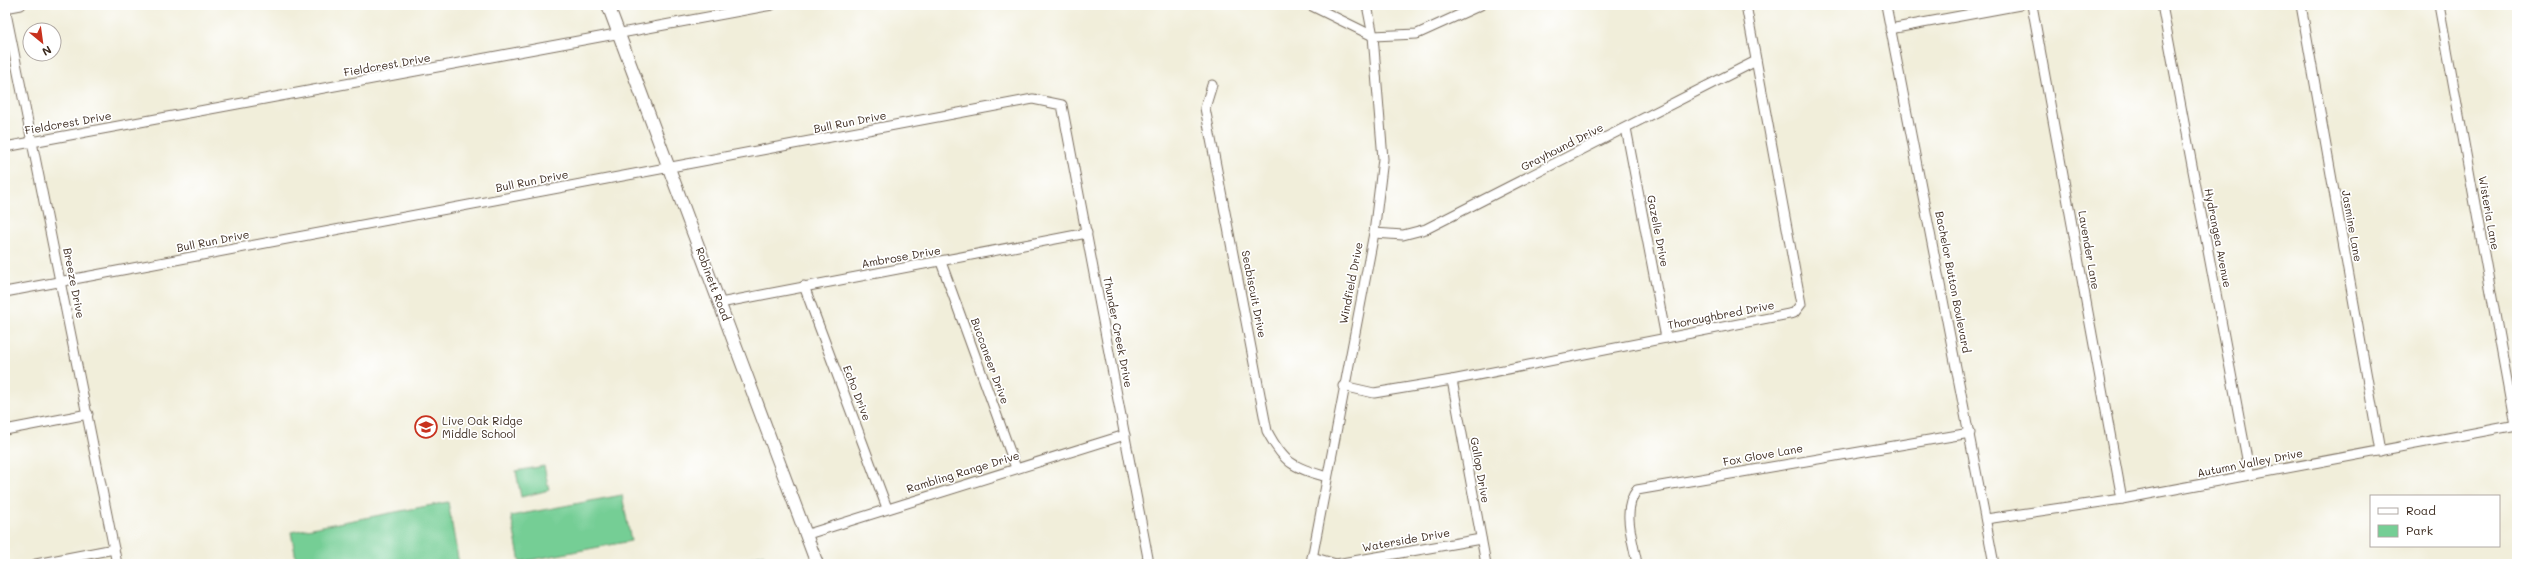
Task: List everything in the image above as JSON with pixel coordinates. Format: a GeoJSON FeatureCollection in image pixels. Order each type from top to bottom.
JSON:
{"type":"FeatureCollection","features":[{"type":"Feature","properties":{"kind":"street"},"geometry":{"type":"LineString","coordinates":[[5,8],[21,5]]}},
{"type":"Feature","properties":{"kind":"street","name":"Robinett Road"},"geometry":{"type":"LineString","coordinates":[[608,5],[668,168],[808,534],[817,564]]}},
{"type":"Feature","properties":{"kind":"street","name":"Fieldcrest Drive"},"geometry":{"type":"LineString","coordinates":[[5,147],[772,5]]}},
{"type":"Feature","properties":{"kind":"street"},"geometry":{"type":"LineString","coordinates":[[1310,5],[1373,36],[1417,34],[1466,8],[1481,5]]}},
{"type":"Feature","properties":{"kind":"street","name":"Windfield Drive"},"geometry":{"type":"LineString","coordinates":[[1312,560],[1326,477],[1374,233],[1383,159],[1373,36],[1367,5]]}},
{"type":"Feature","properties":{"kind":"street","name":"Thoroughbred Drive"},"geometry":{"type":"LineString","coordinates":[[1344,386],[1374,393],[1452,380],[1794,313],[1801,304],[1746,5]]}},
{"type":"Feature","properties":{"kind":"street","name":"Bachelor Button Boulevard"},"geometry":{"type":"LineString","coordinates":[[1886,5],[1970,432],[1994,564]]}},
{"type":"Feature","properties":{"kind":"street"},"geometry":{"type":"LineString","coordinates":[[1890,28],[2020,5]]}},
{"type":"Feature","properties":{"kind":"street","name":"Lavender Lane"},"geometry":{"type":"LineString","coordinates":[[2032,5],[2122,500]]}},
{"type":"Feature","properties":{"kind":"street","name":"Hydrangea Avenue"},"geometry":{"type":"LineString","coordinates":[[2162,5],[2250,475]]}},
{"type":"Feature","properties":{"kind":"street","name":"Jasmine Lane"},"geometry":{"type":"LineString","coordinates":[[2301,5],[2380,451]]}},
{"type":"Feature","properties":{"kind":"street","name":"Wisteria Lane"},"geometry":{"type":"LineString","coordinates":[[2439,5],[2516,425]]}},
{"type":"Feature","properties":{"kind":"street","name":"Breeze Drive"},"geometry":{"type":"LineString","coordinates":[[5,8],[34,142],[116,564]]}},
{"type":"Feature","properties":{"kind":"street","name":"Grayhound Drive"},"geometry":{"type":"LineString","coordinates":[[1374,233],[1403,235],[1426,229],[1756,61]]}},
{"type":"Feature","properties":{"kind":"street","name":"Seabiscuit Drive"},"geometry":{"type":"LineString","coordinates":[[1212,85],[1205,108],[1267,431],[1277,449],[1294,467],[1326,477]]}},
{"type":"Feature","properties":{"kind":"street","name":"Bull Run Drive"},"geometry":{"type":"LineString","coordinates":[[5,292],[1033,99],[1062,104]]}},
{"type":"Feature","properties":{"kind":"street","name":"Thunder Creek Drive"},"geometry":{"type":"LineString","coordinates":[[1062,104],[1148,558],[1145,564]]}},
{"type":"Feature","properties":{"kind":"street","name":"Gazelle Drive"},"geometry":{"type":"LineString","coordinates":[[1626,128],[1666,338]]}},
{"type":"Feature","properties":{"kind":"street","name":"Ambrose Drive"},"geometry":{"type":"LineString","coordinates":[[720,303],[1087,233]]}},
{"type":"Feature","properties":{"kind":"street","name":"Buccaneer Drive"},"geometry":{"type":"LineString","coordinates":[[941,262],[1016,468]]}},
{"type":"Feature","properties":{"kind":"street","name":"Echo Drive"},"geometry":{"type":"LineString","coordinates":[[804,286],[887,508]]}},
{"type":"Feature","properties":{"kind":"street","name":"Gallop Drive"},"geometry":{"type":"LineString","coordinates":[[1452,380],[1486,564]]}},
{"type":"Feature","properties":{"kind":"street"},"geometry":{"type":"LineString","coordinates":[[5,430],[88,414]]}},
{"type":"Feature","properties":{"kind":"street","name":"Autumn Valley Drive"},"geometry":{"type":"LineString","coordinates":[[1986,519],[2122,500],[2516,425]]}},
{"type":"Feature","properties":{"kind":"street","name":"Fox Glove Lane"},"geometry":{"type":"LineString","coordinates":[[1637,564],[1628,512],[1630,499],[1637,490],[1970,432]]}},
{"type":"Feature","properties":{"kind":"street","name":"Rambling Range Drive"},"geometry":{"type":"LineString","coordinates":[[808,534],[887,508],[1125,435]]}},
{"type":"Feature","properties":{"kind":"street","name":"Waterside Drive"},"geometry":{"type":"LineString","coordinates":[[1312,560],[1336,564],[1481,539]]}},
{"type":"Feature","properties":{"kind":"street"},"geometry":{"type":"LineString","coordinates":[[36,564],[114,550]]}},
{"type":"Feature","properties":{"kind":"green space"},"geometry":{"type":"Polygon","coordinates":[[[544,466],[549,490],[521,497],[516,471],[544,466]]]}},
{"type":"Feature","properties":{"kind":"green space"},"geometry":{"type":"Polygon","coordinates":[[[622,495],[631,541],[520,562],[511,516],[622,495]]]}},
{"type":"Feature","properties":{"kind":"green space"},"geometry":{"type":"Polygon","coordinates":[[[448,502],[459,564],[297,564],[291,532],[448,502]]]}},
{"type":"Feature","properties":{"kind":"green space"},"geometry":{"type":"Polygon","coordinates":[[[763,554],[766,564],[730,564],[763,554]]]}},
{"type":"Feature","properties":{"kind":"place","name":"Live Oak Ridge Middle School"},"geometry":{"type":"Point","coordinates":[426,427]}}]}
